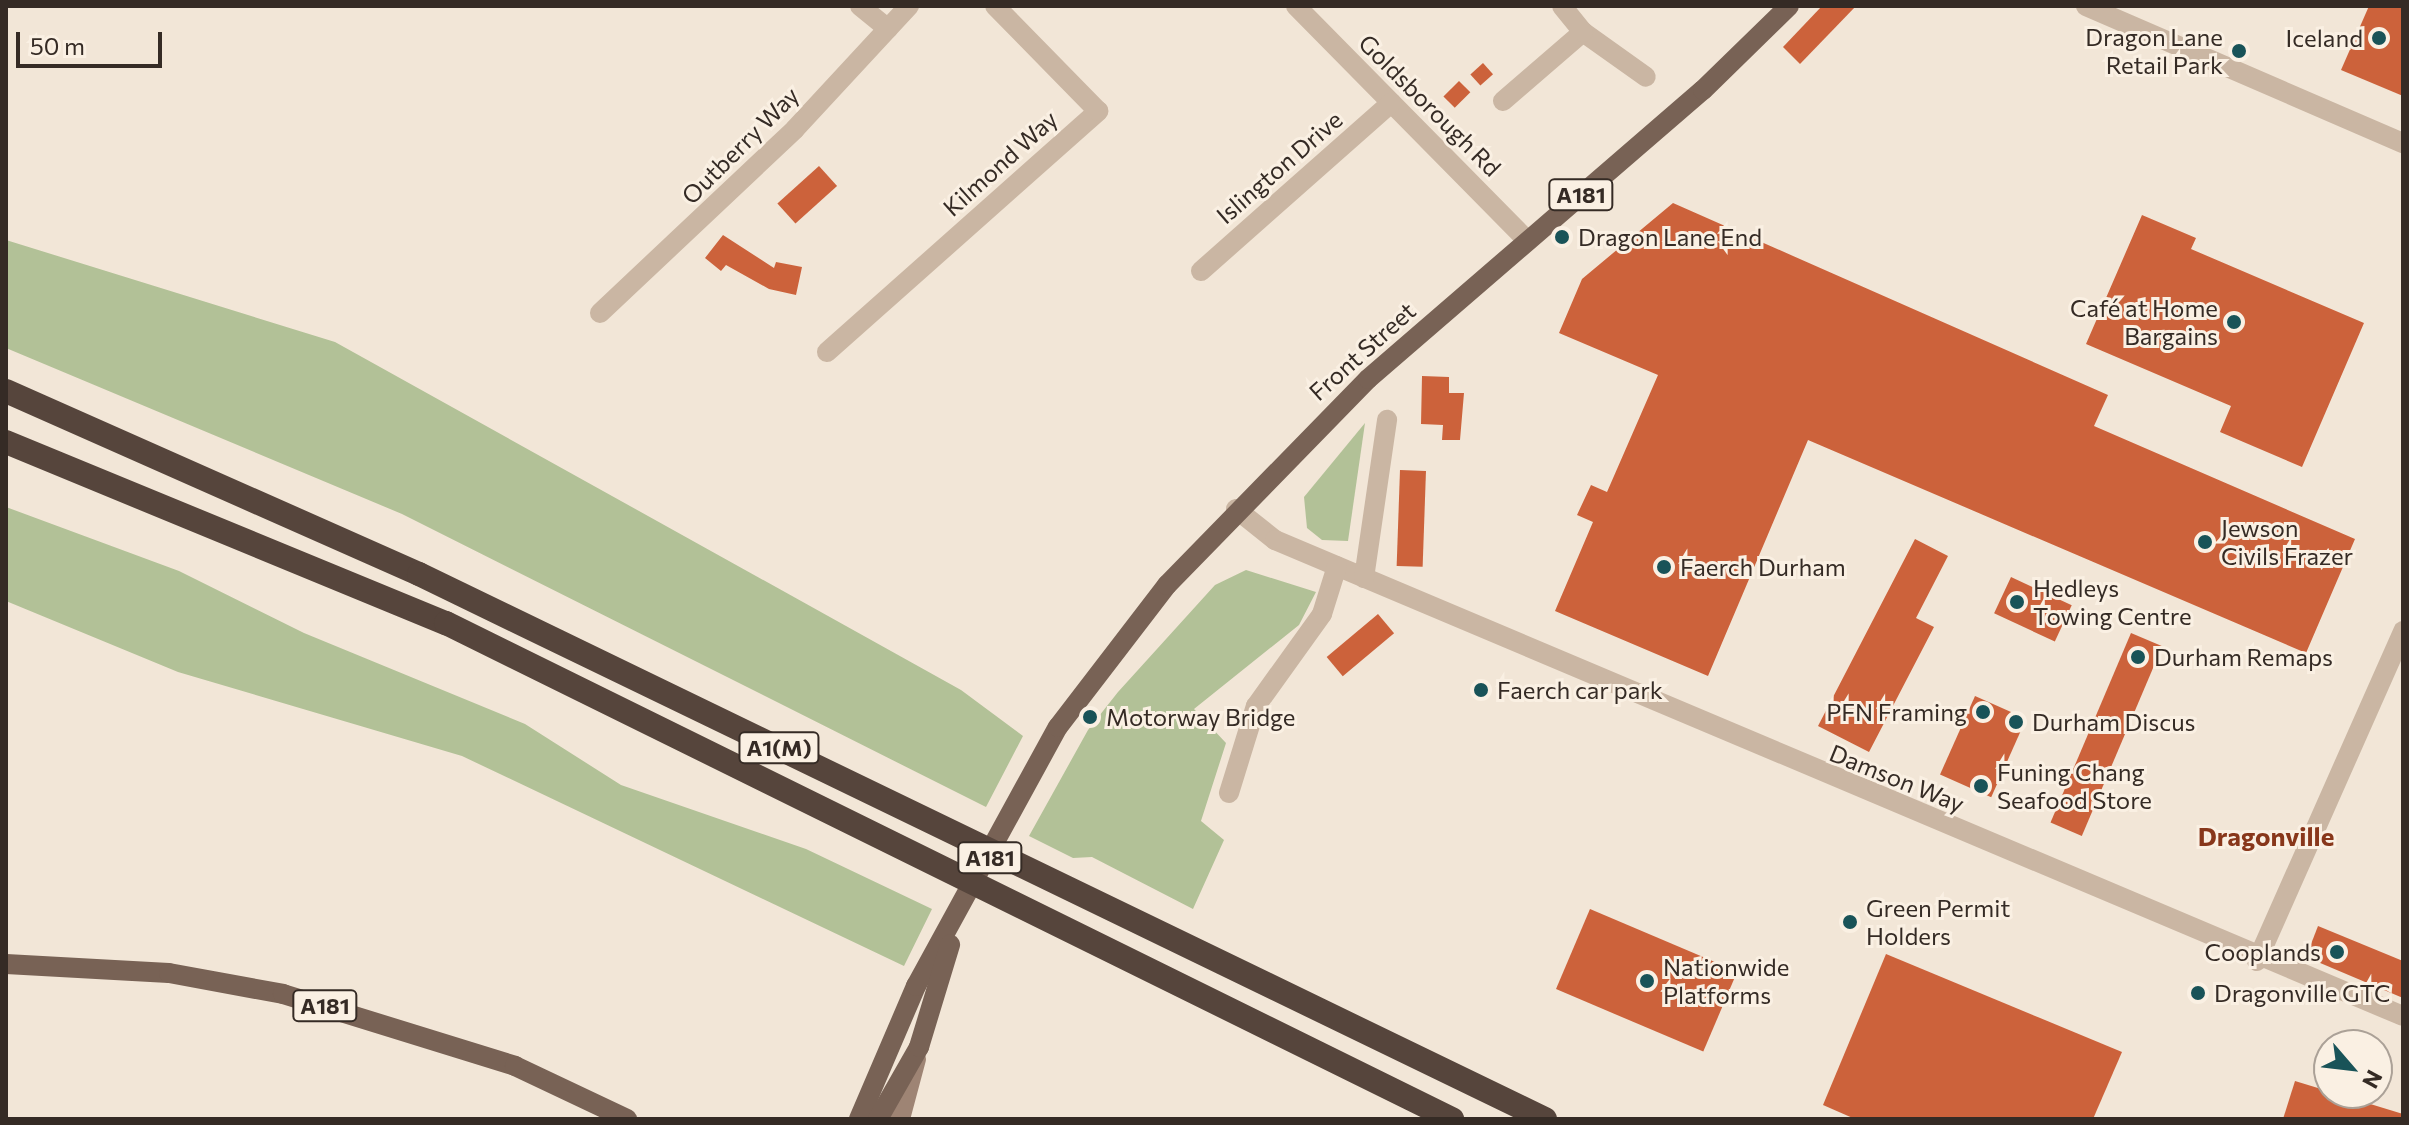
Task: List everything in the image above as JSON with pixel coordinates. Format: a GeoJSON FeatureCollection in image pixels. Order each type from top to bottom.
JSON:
{"type":"FeatureCollection","features":[{"type":"Feature","properties":{"kind":"highway","name":"A1(M)"},"geometry":{"type":"LineString","coordinates":[[6,391],[419,574],[1545,1119]]}},
{"type":"Feature","properties":{"kind":"highway","name":"A1(M)"},"geometry":{"type":"LineString","coordinates":[[6,442],[446,623],[1452,1119]]}},
{"type":"Feature","properties":{"kind":"main road","name":"Front Street"},"geometry":{"type":"LineString","coordinates":[[954,929],[1026,786],[1101,666],[1236,509],[1368,379],[1528,241],[1789,6]]}},
{"type":"Feature","properties":{"kind":"main road","name":"A181"},"geometry":{"type":"LineString","coordinates":[[878,1119],[919,1047],[954,929]]}},
{"type":"Feature","properties":{"kind":"main road","name":"A181"},"geometry":{"type":"LineString","coordinates":[[859,1119],[916,986],[954,929]]}},
{"type":"Feature","properties":{"kind":"main road","name":"A181"},"geometry":{"type":"LineString","coordinates":[[6,964],[169,973],[283,994],[515,1066],[627,1119]]}},
{"type":"Feature","properties":{"kind":"main road"},"geometry":{"type":"LineString","coordinates":[[900,1119],[919,1047]]}},
{"type":"Feature","properties":{"kind":"street"},"geometry":{"type":"LineString","coordinates":[[860,6],[888,29]]}},
{"type":"Feature","properties":{"kind":"street","name":"Outberry Way"},"geometry":{"type":"LineString","coordinates":[[600,313],[795,129],[909,6]]}},
{"type":"Feature","properties":{"kind":"street","name":"Kilmond Way"},"geometry":{"type":"LineString","coordinates":[[827,352],[1098,111],[995,6]]}},
{"type":"Feature","properties":{"kind":"street"},"geometry":{"type":"LineString","coordinates":[[1562,6],[1583,32],[1646,77]]}},
{"type":"Feature","properties":{"kind":"street"},"geometry":{"type":"LineString","coordinates":[[2086,6],[2403,143]]}},
{"type":"Feature","properties":{"kind":"street","name":"Goldsborough Rd"},"geometry":{"type":"LineString","coordinates":[[1301,8],[1528,241]]}},
{"type":"Feature","properties":{"kind":"street"},"geometry":{"type":"LineString","coordinates":[[1503,101],[1583,32]]}},
{"type":"Feature","properties":{"kind":"street","name":"Islington Drive"},"geometry":{"type":"LineString","coordinates":[[1201,271],[1391,103]]}},
{"type":"Feature","properties":{"kind":"street"},"geometry":{"type":"LineString","coordinates":[[1364,578],[1387,420]]}},
{"type":"Feature","properties":{"kind":"street","name":"Damson Way"},"geometry":{"type":"LineString","coordinates":[[1236,509],[1275,540],[2257,961],[2403,1016]]}},
{"type":"Feature","properties":{"kind":"street"},"geometry":{"type":"LineString","coordinates":[[1229,793],[1256,706],[1322,614],[1337,566]]}},
{"type":"Feature","properties":{"kind":"street"},"geometry":{"type":"LineString","coordinates":[[2257,961],[2403,631]]}},
{"type":"Feature","properties":{"kind":"green space"},"geometry":{"type":"Polygon","coordinates":[[[6,240],[335,342],[961,690],[1023,736],[986,807],[402,514],[6,348],[6,240]]]}},
{"type":"Feature","properties":{"kind":"green space"},"geometry":{"type":"Polygon","coordinates":[[[1365,423],[1348,541],[1322,540],[1307,528],[1304,497],[1365,423]]]}},
{"type":"Feature","properties":{"kind":"green space"},"geometry":{"type":"Polygon","coordinates":[[[6,507],[179,571],[304,633],[525,724],[621,785],[806,849],[932,909],[904,966],[462,756],[178,672],[6,601],[6,507]]]}},
{"type":"Feature","properties":{"kind":"green space"},"geometry":{"type":"Polygon","coordinates":[[[1246,570],[1316,592],[1299,625],[1194,709],[1226,743],[1201,821],[1224,840],[1193,909],[1092,857],[1073,858],[1029,836],[1088,730],[1118,692],[1215,585],[1246,570]]]}},
{"type":"Feature","properties":{"kind":"building"},"geometry":{"type":"Polygon","coordinates":[[[1822,6],[1856,6],[1800,64],[1783,47],[1822,6]]]}},
{"type":"Feature","properties":{"kind":"building","name":"Iceland"},"geometry":{"type":"Polygon","coordinates":[[[2369,6],[2403,6],[2403,96],[2341,70],[2369,6]]]}},
{"type":"Feature","properties":{"kind":"building"},"geometry":{"type":"Polygon","coordinates":[[[1483,63],[1493,74],[1480,86],[1470,74],[1483,63]]]}},
{"type":"Feature","properties":{"kind":"building"},"geometry":{"type":"Polygon","coordinates":[[[1459,81],[1470,92],[1455,108],[1443,97],[1459,81]]]}},
{"type":"Feature","properties":{"kind":"building"},"geometry":{"type":"Polygon","coordinates":[[[819,166],[837,186],[795,224],[777,203],[819,166]]]}},
{"type":"Feature","properties":{"kind":"building"},"geometry":{"type":"Polygon","coordinates":[[[1673,203],[2108,395],[2094,426],[2355,539],[2306,653],[1808,440],[1708,676],[1555,611],[1593,522],[1577,515],[1591,485],[1607,492],[1658,375],[1559,333],[1582,279],[1673,203]]]}},
{"type":"Feature","properties":{"kind":"building"},"geometry":{"type":"Polygon","coordinates":[[[2142,215],[2196,238],[2191,249],[2364,323],[2302,467],[2220,432],[2231,406],[2086,344],[2142,215]]]}},
{"type":"Feature","properties":{"kind":"building"},"geometry":{"type":"Polygon","coordinates":[[[723,235],[774,268],[776,262],[802,267],[796,295],[769,289],[726,265],[721,271],[705,258],[723,235]]]}},
{"type":"Feature","properties":{"kind":"building"},"geometry":{"type":"Polygon","coordinates":[[[1422,376],[1449,377],[1449,393],[1464,393],[1460,440],[1442,440],[1443,425],[1421,424],[1422,376]]]}},
{"type":"Feature","properties":{"kind":"building"},"geometry":{"type":"Polygon","coordinates":[[[1400,470],[1426,471],[1423,567],[1397,566],[1400,470]]]}},
{"type":"Feature","properties":{"kind":"building"},"geometry":{"type":"Polygon","coordinates":[[[1915,539],[1948,556],[1916,618],[1934,627],[1869,752],[1818,726],[1915,539]]]}},
{"type":"Feature","properties":{"kind":"building"},"geometry":{"type":"Polygon","coordinates":[[[2011,577],[2072,605],[2055,642],[1994,613],[2011,577]]]}},
{"type":"Feature","properties":{"kind":"building"},"geometry":{"type":"Polygon","coordinates":[[[1378,614],[1394,633],[1343,676],[1327,657],[1378,614]]]}},
{"type":"Feature","properties":{"kind":"building"},"geometry":{"type":"Polygon","coordinates":[[[2131,633],[2162,646],[2082,836],[2051,823],[2131,633]]]}},
{"type":"Feature","properties":{"kind":"building"},"geometry":{"type":"Polygon","coordinates":[[[1975,696],[2026,719],[1991,797],[1940,775],[1975,696]]]}},
{"type":"Feature","properties":{"kind":"building","name":"Nationwide Platforms"},"geometry":{"type":"Polygon","coordinates":[[[1590,909],[1737,972],[1703,1052],[1556,989],[1590,909]]]}},
{"type":"Feature","properties":{"kind":"building"},"geometry":{"type":"Polygon","coordinates":[[[2318,926],[2403,961],[2403,998],[2306,957],[2318,926]]]}},
{"type":"Feature","properties":{"kind":"building"},"geometry":{"type":"Polygon","coordinates":[[[1886,954],[2122,1052],[2093,1119],[1855,1119],[1823,1105],[1886,954]]]}},
{"type":"Feature","properties":{"kind":"building"},"geometry":{"type":"Polygon","coordinates":[[[2295,1081],[2313,1086],[2313,1109],[2387,1109],[2403,1114],[2403,1119],[2283,1119],[2295,1081]]]}},
{"type":"Feature","properties":{"kind":"place","name":"Iceland"},"geometry":{"type":"Point","coordinates":[2379,38]}},
{"type":"Feature","properties":{"kind":"place","name":"Dragon Lane Retail Park"},"geometry":{"type":"Point","coordinates":[2239,51]}},
{"type":"Feature","properties":{"kind":"place","name":"Dragon Lane End"},"geometry":{"type":"Point","coordinates":[1562,237]}},
{"type":"Feature","properties":{"kind":"place","name":"Café at Home Bargains"},"geometry":{"type":"Point","coordinates":[2234,322]}},
{"type":"Feature","properties":{"kind":"place","name":"Jewson Civils Frazer"},"geometry":{"type":"Point","coordinates":[2205,542]}},
{"type":"Feature","properties":{"kind":"place","name":"Faerch Durham"},"geometry":{"type":"Point","coordinates":[1664,567]}},
{"type":"Feature","properties":{"kind":"place","name":"Hedleys Towing Centre"},"geometry":{"type":"Point","coordinates":[2017,602]}},
{"type":"Feature","properties":{"kind":"place","name":"Durham Remaps"},"geometry":{"type":"Point","coordinates":[2138,657]}},
{"type":"Feature","properties":{"kind":"place","name":"Faerch car park"},"geometry":{"type":"Point","coordinates":[1481,690]}},
{"type":"Feature","properties":{"kind":"place","name":"PFN Framing"},"geometry":{"type":"Point","coordinates":[1983,712]}},
{"type":"Feature","properties":{"kind":"place","name":"Motorway Bridge"},"geometry":{"type":"Point","coordinates":[1090,717]}},
{"type":"Feature","properties":{"kind":"place","name":"Durham Discus"},"geometry":{"type":"Point","coordinates":[2016,722]}},
{"type":"Feature","properties":{"kind":"place","name":"Funing Chang Seafood Store"},"geometry":{"type":"Point","coordinates":[1981,786]}},
{"type":"Feature","properties":{"kind":"place","name":"Green Permit Holders"},"geometry":{"type":"Point","coordinates":[1850,922]}},
{"type":"Feature","properties":{"kind":"place","name":"Cooplands"},"geometry":{"type":"Point","coordinates":[2337,952]}},
{"type":"Feature","properties":{"kind":"place","name":"Nationwide Platforms"},"geometry":{"type":"Point","coordinates":[1647,981]}},
{"type":"Feature","properties":{"kind":"place","name":"Dragonville GTC"},"geometry":{"type":"Point","coordinates":[2198,993]}},
{"type":"Feature","properties":{"kind":"district","name":"Dragonville"},"geometry":{"type":"Point","coordinates":[2266,836]}}]}
